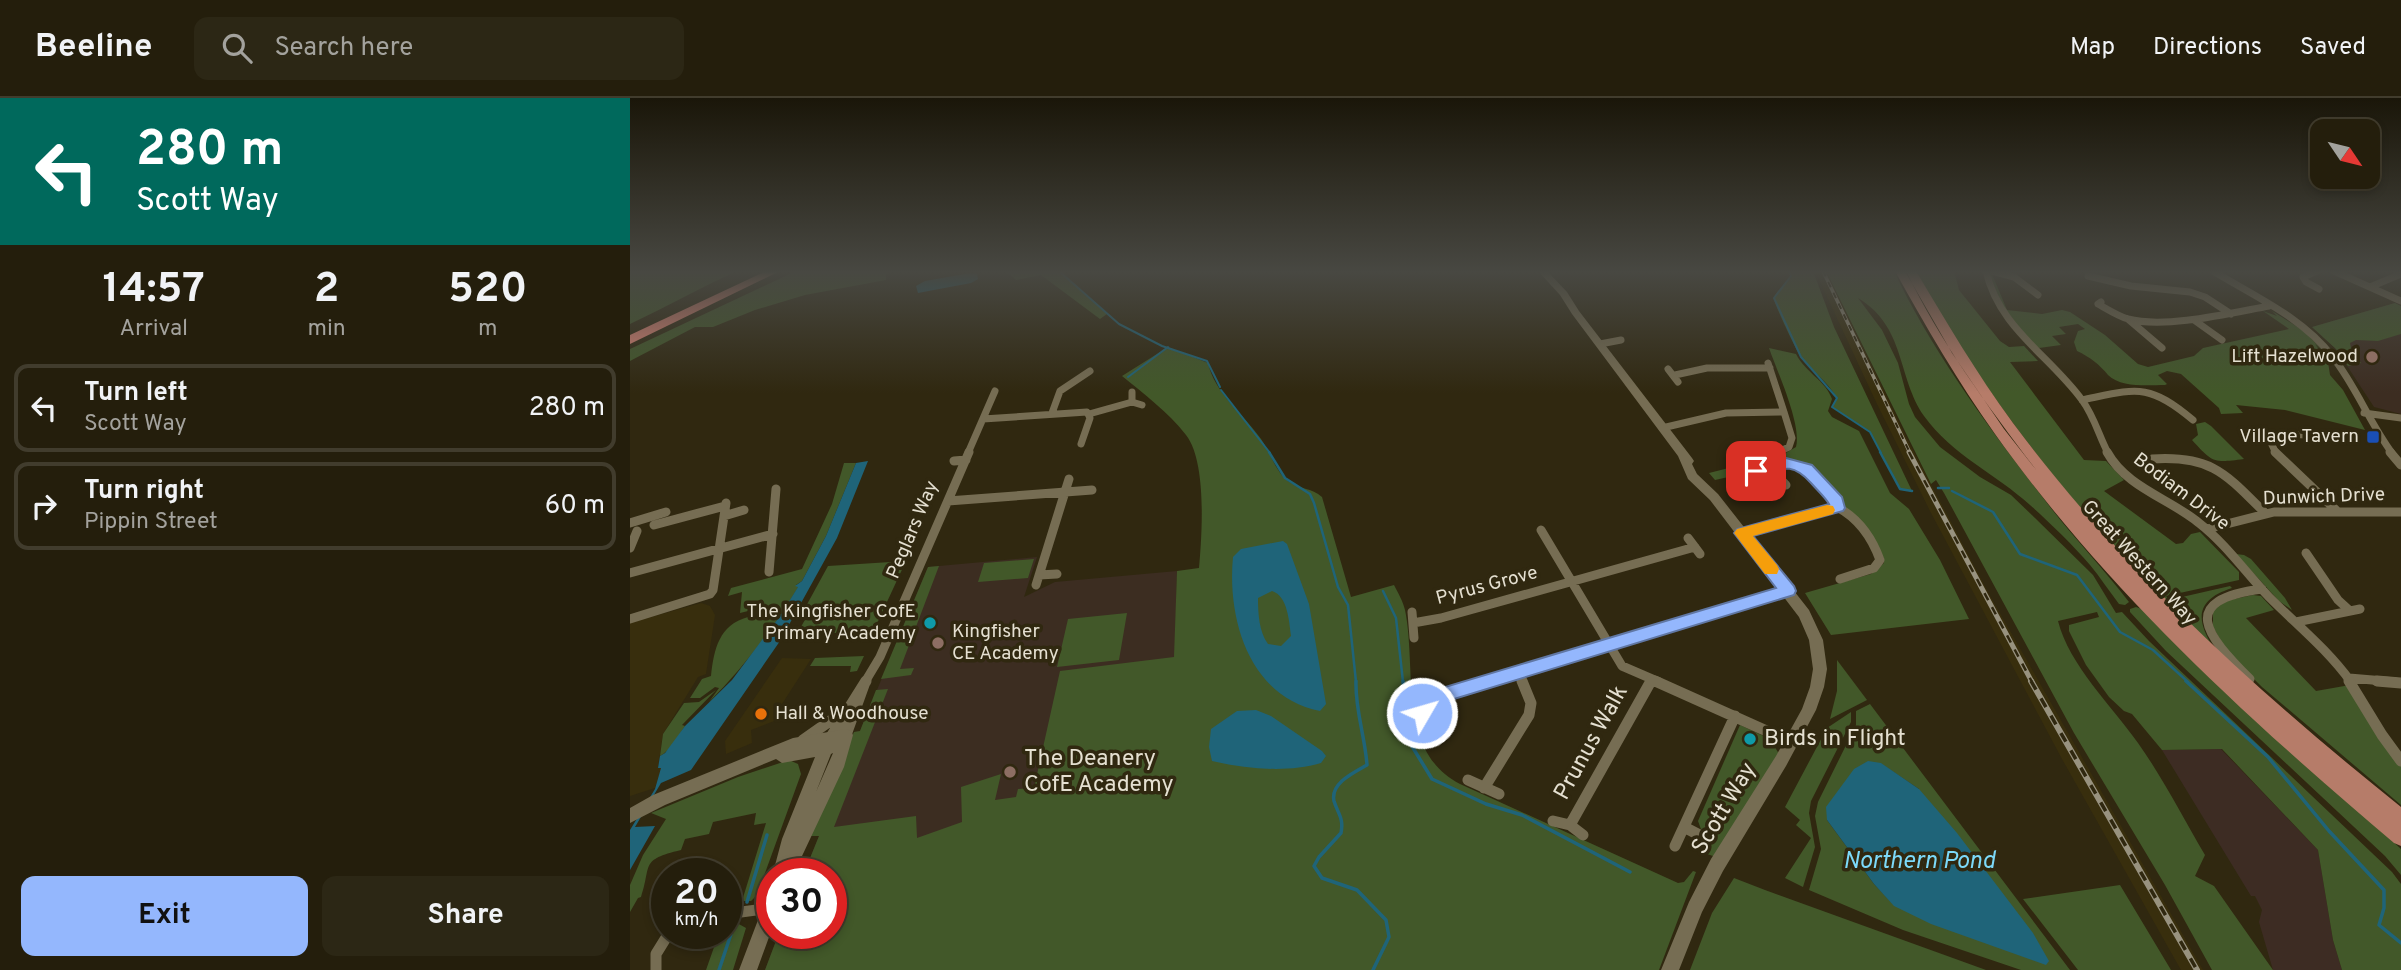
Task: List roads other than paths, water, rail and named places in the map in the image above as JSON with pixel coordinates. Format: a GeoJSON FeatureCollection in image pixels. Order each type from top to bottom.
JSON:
{"type":"FeatureCollection","features":[{"type":"Feature","properties":{"kind":"highway"},"geometry":{"type":"LineString","coordinates":[[630,331],[671,312]]}},
{"type":"Feature","properties":{"kind":"highway"},"geometry":{"type":"LineString","coordinates":[[630,340],[689,312]]}},
{"type":"Feature","properties":{"kind":"main road","name":"Great Western Way"},"geometry":{"type":"LineString","coordinates":[[1923,312],[1985,409],[2102,557],[2161,620],[2238,695],[2401,837]]}},
{"type":"Feature","properties":{"kind":"main road","name":"Great Western Way"},"geometry":{"type":"LineString","coordinates":[[1936,312],[1980,383],[2082,516],[2178,620],[2311,742],[2401,818]]}},
{"type":"Feature","properties":{"kind":"street","name":"Scott Way"},"geometry":{"type":"LineString","coordinates":[[1575,312],[1683,457],[1692,476],[1714,497],[1788,591],[1813,631],[1820,660],[1815,696],[1791,742],[1717,865],[1695,908],[1670,970]]}},
{"type":"Feature","properties":{"kind":"street","name":"Bodiam Drive"},"geometry":{"type":"LineString","coordinates":[[2004,312],[2012,324],[2082,400],[2094,419],[2108,454],[2119,469],[2137,484],[2207,529],[2349,678],[2381,736],[2401,761]]}},
{"type":"Feature","properties":{"kind":"street"},"geometry":{"type":"LineString","coordinates":[[2113,312],[2128,319],[2162,348]]}},
{"type":"Feature","properties":{"kind":"street"},"geometry":{"type":"LineString","coordinates":[[2227,312],[2231,314]]}},
{"type":"Feature","properties":{"kind":"street"},"geometry":{"type":"LineString","coordinates":[[2128,319],[2194,320],[2242,312]]}},
{"type":"Feature","properties":{"kind":"street"},"geometry":{"type":"LineString","coordinates":[[2278,312],[2302,327],[2327,349],[2343,372],[2364,413],[2401,465]]}},
{"type":"Feature","properties":{"kind":"street"},"geometry":{"type":"LineString","coordinates":[[2194,320],[2222,341]]}},
{"type":"Feature","properties":{"kind":"street"},"geometry":{"type":"LineString","coordinates":[[1600,345],[1621,340]]}},
{"type":"Feature","properties":{"kind":"street"},"geometry":{"type":"LineString","coordinates":[[1674,375],[1707,368],[1769,366],[1791,432],[1791,444],[1778,453],[1741,461]]}},
{"type":"Feature","properties":{"kind":"street"},"geometry":{"type":"LineString","coordinates":[[1052,413],[1060,391],[1090,371]]}},
{"type":"Feature","properties":{"kind":"street"},"geometry":{"type":"LineString","coordinates":[[2082,400],[2139,388],[2165,397],[2190,414]]}},
{"type":"Feature","properties":{"kind":"street","name":"Peglars Way"},"geometry":{"type":"LineString","coordinates":[[836,742],[880,657],[995,390]]}},
{"type":"Feature","properties":{"kind":"street"},"geometry":{"type":"LineString","coordinates":[[1132,392],[1132,402]]}},
{"type":"Feature","properties":{"kind":"street"},"geometry":{"type":"LineString","coordinates":[[983,419],[1052,413],[1089,414],[1132,402],[1142,405]]}},
{"type":"Feature","properties":{"kind":"street"},"geometry":{"type":"LineString","coordinates":[[1662,428],[1726,413],[1784,412]]}},
{"type":"Feature","properties":{"kind":"street"},"geometry":{"type":"LineString","coordinates":[[2364,413],[2401,418]]}},
{"type":"Feature","properties":{"kind":"street"},"geometry":{"type":"LineString","coordinates":[[1080,444],[1089,414]]}},
{"type":"Feature","properties":{"kind":"street"},"geometry":{"type":"LineString","coordinates":[[2320,440],[2311,435],[2278,436],[2272,442],[2277,456],[2337,512]]}},
{"type":"Feature","properties":{"kind":"street"},"geometry":{"type":"LineString","coordinates":[[1755,446],[1761,456]]}},
{"type":"Feature","properties":{"kind":"street"},"geometry":{"type":"LineString","coordinates":[[2153,449],[2162,458]]}},
{"type":"Feature","properties":{"kind":"street"},"geometry":{"type":"LineString","coordinates":[[2152,459],[2184,456],[2209,463],[2229,477],[2266,514]]}},
{"type":"Feature","properties":{"kind":"street"},"geometry":{"type":"LineString","coordinates":[[954,461],[965,460]]}},
{"type":"Feature","properties":{"kind":"street"},"geometry":{"type":"LineString","coordinates":[[1743,474],[1786,463],[1802,466],[1835,498],[1837,508]]}},
{"type":"Feature","properties":{"kind":"street"},"geometry":{"type":"LineString","coordinates":[[1771,469],[1786,485]]}},
{"type":"Feature","properties":{"kind":"street"},"geometry":{"type":"LineString","coordinates":[[1057,574],[1038,580],[1056,532],[1069,479]]}},
{"type":"Feature","properties":{"kind":"street"},"geometry":{"type":"LineString","coordinates":[[769,572],[776,489]]}},
{"type":"Feature","properties":{"kind":"street"},"geometry":{"type":"LineString","coordinates":[[948,501],[1092,490]]}},
{"type":"Feature","properties":{"kind":"street"},"geometry":{"type":"LineString","coordinates":[[630,619],[710,594],[713,590],[725,508]]}},
{"type":"Feature","properties":{"kind":"street"},"geometry":{"type":"LineString","coordinates":[[654,525],[725,508],[744,510]]}},
{"type":"Feature","properties":{"kind":"street"},"geometry":{"type":"LineString","coordinates":[[1742,533],[1837,508],[1850,514],[1867,535],[1880,559],[1874,568],[1840,579]]}},
{"type":"Feature","properties":{"kind":"street"},"geometry":{"type":"LineString","coordinates":[[630,523],[666,512]]}},
{"type":"Feature","properties":{"kind":"street","name":"Dunwich Drive"},"geometry":{"type":"LineString","coordinates":[[2207,529],[2266,514],[2401,512]]}},
{"type":"Feature","properties":{"kind":"street"},"geometry":{"type":"LineString","coordinates":[[1541,530],[1622,666],[1791,742]]}},
{"type":"Feature","properties":{"kind":"street"},"geometry":{"type":"LineString","coordinates":[[630,548],[637,531]]}},
{"type":"Feature","properties":{"kind":"street"},"geometry":{"type":"LineString","coordinates":[[630,573],[773,534]]}},
{"type":"Feature","properties":{"kind":"street","name":"Pyrus Grove"},"geometry":{"type":"LineString","coordinates":[[1414,638],[1412,617],[1441,618],[1697,551],[1688,538]]}},
{"type":"Feature","properties":{"kind":"street"},"geometry":{"type":"LineString","coordinates":[[913,553],[926,551]]}},
{"type":"Feature","properties":{"kind":"street"},"geometry":{"type":"LineString","coordinates":[[2304,558],[2313,563],[2338,600],[2349,610]]}},
{"type":"Feature","properties":{"kind":"street"},"geometry":{"type":"LineString","coordinates":[[2262,589],[2241,591],[2216,600],[2207,614],[2209,629],[2228,658],[2311,742]]}},
{"type":"Feature","properties":{"kind":"street"},"geometry":{"type":"LineString","coordinates":[[1421,701],[1609,647],[1788,591]]}},
{"type":"Feature","properties":{"kind":"street"},"geometry":{"type":"LineString","coordinates":[[2296,622],[2360,609]]}},
{"type":"Feature","properties":{"kind":"street"},"geometry":{"type":"LineString","coordinates":[[1484,788],[1529,715],[1531,703],[1519,673]]}},
{"type":"Feature","properties":{"kind":"street"},"geometry":{"type":"LineString","coordinates":[[2349,678],[2401,683]]}},
{"type":"Feature","properties":{"kind":"street","name":"Prunus Walk"},"geometry":{"type":"LineString","coordinates":[[1570,825],[1651,681]]}},
{"type":"Feature","properties":{"kind":"street","name":"Peglars Way"},"geometry":{"type":"LineString","coordinates":[[791,858],[836,767],[836,742],[842,711],[865,683]]}},
{"type":"Feature","properties":{"kind":"street"},"geometry":{"type":"LineString","coordinates":[[1419,685],[1422,713]]}},
{"type":"Feature","properties":{"kind":"street"},"geometry":{"type":"LineString","coordinates":[[634,811],[798,743],[823,728],[842,711]]}},
{"type":"Feature","properties":{"kind":"street"},"geometry":{"type":"LineString","coordinates":[[1675,846],[1735,716]]}},
{"type":"Feature","properties":{"kind":"street"},"geometry":{"type":"LineString","coordinates":[[798,743],[836,742]]}},
{"type":"Feature","properties":{"kind":"street"},"geometry":{"type":"LineString","coordinates":[[761,759],[836,742]]}},
{"type":"Feature","properties":{"kind":"street"},"geometry":{"type":"LineString","coordinates":[[1468,780],[1499,794]]}},
{"type":"Feature","properties":{"kind":"street","name":"Prunus Walk"},"geometry":{"type":"LineString","coordinates":[[1553,821],[1570,825],[1583,835]]}},
{"type":"Feature","properties":{"kind":"street"},"geometry":{"type":"LineString","coordinates":[[1684,827],[1707,839]]}},
{"type":"Feature","properties":{"kind":"street"},"geometry":{"type":"LineString","coordinates":[[748,970],[756,948]]}},
{"type":"Feature","properties":{"kind":"street"},"geometry":{"type":"LineString","coordinates":[[656,970],[656,954],[659,949]]}},
{"type":"Feature","properties":{"kind":"water"},"geometry":{"type":"Polygon","coordinates":[[[868,461],[837,538],[780,641],[691,770],[661,783],[635,827],[655,826],[630,870],[630,830],[655,789],[661,768],[658,768],[660,756],[685,726],[732,680],[780,616],[826,536],[856,463],[868,461]]]}},
{"type":"Feature","properties":{"kind":"water"},"geometry":{"type":"Polygon","coordinates":[[[1283,541],[1287,544],[1309,604],[1326,704],[1320,711],[1296,703],[1276,690],[1260,672],[1248,652],[1239,629],[1232,581],[1233,557],[1241,549],[1283,541]],[[1272,591],[1258,598],[1258,610],[1261,628],[1268,644],[1281,646],[1291,636],[1285,604],[1272,591]]]}},
{"type":"Feature","properties":{"kind":"water"},"geometry":{"type":"Polygon","coordinates":[[[1256,710],[1271,716],[1322,751],[1326,756],[1321,763],[1267,769],[1212,761],[1209,747],[1211,729],[1237,711],[1256,710]]]}},
{"type":"Feature","properties":{"kind":"water","name":"Northern Pond"},"geometry":{"type":"Polygon","coordinates":[[[1868,761],[1881,763],[1919,789],[1957,833],[2033,933],[2049,961],[2046,965],[1931,924],[1894,906],[1874,884],[1827,820],[1826,807],[1854,769],[1868,761]]]}},
{"type":"Feature","properties":{"kind":"waterway"},"geometry":{"type":"LineString","coordinates":[[1105,312],[1119,324],[1167,348]]}},
{"type":"Feature","properties":{"kind":"waterway"},"geometry":{"type":"LineString","coordinates":[[1780,312],[1801,357],[1837,398],[1832,407],[1870,432],[1881,453]]}},
{"type":"Feature","properties":{"kind":"waterway"},"geometry":{"type":"LineString","coordinates":[[1128,377],[1167,348]]}},
{"type":"Feature","properties":{"kind":"waterway"},"geometry":{"type":"LineString","coordinates":[[1167,348],[1207,361],[1220,387]]}},
{"type":"Feature","properties":{"kind":"waterway"},"geometry":{"type":"LineString","coordinates":[[1221,390],[1270,453]]}},
{"type":"Feature","properties":{"kind":"waterway"},"geometry":{"type":"LineString","coordinates":[[1269,452],[1285,478],[1310,494],[1314,503],[1338,587],[1348,605],[1356,682]]}},
{"type":"Feature","properties":{"kind":"waterway"},"geometry":{"type":"LineString","coordinates":[[1880,452],[1900,489],[1912,491]]}},
{"type":"Feature","properties":{"kind":"waterway"},"geometry":{"type":"LineString","coordinates":[[1938,488],[1949,488]]}},
{"type":"Feature","properties":{"kind":"waterway"},"geometry":{"type":"LineString","coordinates":[[1952,491],[1993,512],[2020,554],[2077,575],[2120,632],[2153,650],[2188,682]]}},
{"type":"Feature","properties":{"kind":"waterway"},"geometry":{"type":"LineString","coordinates":[[1383,591],[1396,618],[1403,682]]}},
{"type":"Feature","properties":{"kind":"waterway"},"geometry":{"type":"LineString","coordinates":[[1356,681],[1367,765],[1344,779],[1336,789],[1334,801],[1341,820],[1341,833],[1314,866],[1322,878],[1357,890],[1386,920],[1389,937],[1373,970]]}},
{"type":"Feature","properties":{"kind":"waterway"},"geometry":{"type":"LineString","coordinates":[[1403,681],[1410,743],[1432,779],[1486,804],[1522,815],[1630,872]]}},
{"type":"Feature","properties":{"kind":"waterway"},"geometry":{"type":"LineString","coordinates":[[2186,681],[2268,757],[2329,831],[2384,890],[2384,908],[2379,925],[2401,943]]}},
{"type":"Feature","properties":{"kind":"waterway"},"geometry":{"type":"LineString","coordinates":[[747,902],[767,835]]}},
{"type":"Feature","properties":{"kind":"waterway"},"geometry":{"type":"LineString","coordinates":[[719,970],[726,949]]}},
{"type":"Feature","properties":{"kind":"railway"},"geometry":{"type":"LineString","coordinates":[[1842,312],[1910,453]]}},
{"type":"Feature","properties":{"kind":"railway"},"geometry":{"type":"LineString","coordinates":[[1909,452],[2032,682]]}},
{"type":"Feature","properties":{"kind":"railway"},"geometry":{"type":"LineString","coordinates":[[2031,681],[2197,970]]}},
{"type":"Feature","properties":{"kind":"place","name":"Lift Hazelwood"},"geometry":{"type":"Point","coordinates":[2372,357]}},
{"type":"Feature","properties":{"kind":"place","name":"Village Tavern"},"geometry":{"type":"Point","coordinates":[2373,437]}},
{"type":"Feature","properties":{"kind":"place","name":"The Kingfisher CofE Primary Academy"},"geometry":{"type":"Point","coordinates":[930,623]}},
{"type":"Feature","properties":{"kind":"place","name":"Kingfisher CE Academy"},"geometry":{"type":"Point","coordinates":[938,643]}},
{"type":"Feature","properties":{"kind":"place","name":"Hall & Woodhouse"},"geometry":{"type":"Point","coordinates":[761,714]}},
{"type":"Feature","properties":{"kind":"place","name":"Birds in Flight"},"geometry":{"type":"Point","coordinates":[1750,739]}},
{"type":"Feature","properties":{"kind":"place","name":"The Deanery CofE Academy"},"geometry":{"type":"Point","coordinates":[1010,772]}}]}
